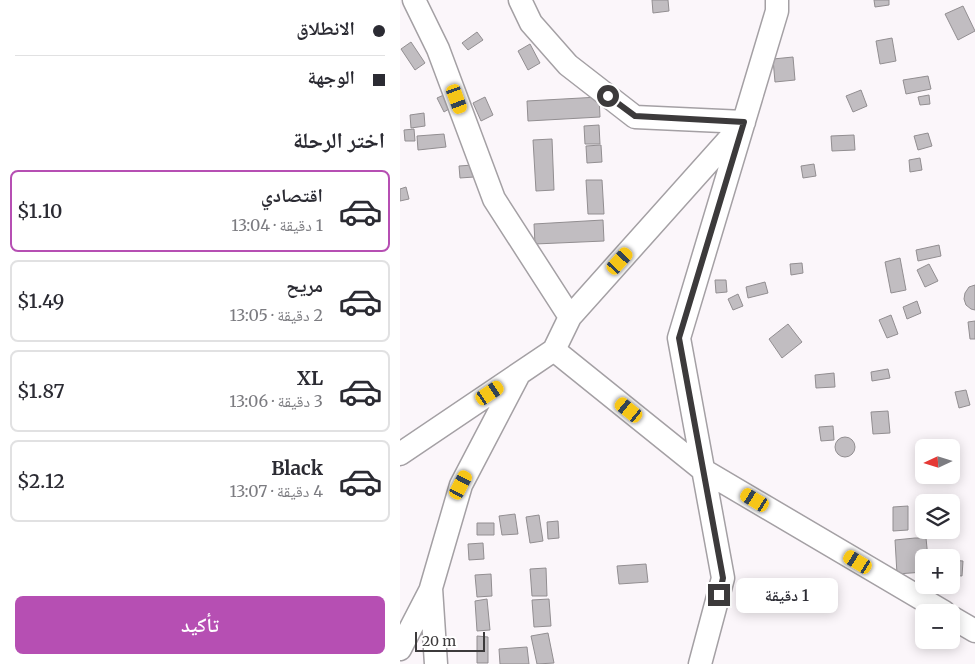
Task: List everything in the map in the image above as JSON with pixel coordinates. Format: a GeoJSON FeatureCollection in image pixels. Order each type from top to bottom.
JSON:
{"type":"FeatureCollection","features":[{"type":"Feature","properties":{"kind":"street"},"geometry":{"type":"LineString","coordinates":[[414,0],[438,49],[494,199],[570,317]]}},
{"type":"Feature","properties":{"kind":"street"},"geometry":{"type":"LineString","coordinates":[[520,0],[531,23],[568,65],[635,116],[744,122]]}},
{"type":"Feature","properties":{"kind":"street"},"geometry":{"type":"LineString","coordinates":[[700,664],[723,578],[679,338],[777,10],[777,0]]}},
{"type":"Feature","properties":{"kind":"street"},"geometry":{"type":"LineString","coordinates":[[400,454],[554,350],[570,317],[744,122]]}},
{"type":"Feature","properties":{"kind":"street"},"geometry":{"type":"LineString","coordinates":[[554,350],[703,470],[930,604]]}},
{"type":"Feature","properties":{"kind":"street"},"geometry":{"type":"LineString","coordinates":[[400,650],[432,588],[461,485],[520,372]]}},
{"type":"Feature","properties":{"kind":"street"},"geometry":{"type":"LineString","coordinates":[[432,588],[436,664]]}},
{"type":"Feature","properties":{"kind":"street"},"geometry":{"type":"LineString","coordinates":[[960,622],[975,631]]}},
{"type":"Feature","properties":{"kind":"building"},"geometry":{"type":"Polygon","coordinates":[[[652,0],[668,0],[669,11],[653,13],[652,0]]]}},
{"type":"Feature","properties":{"kind":"building"},"geometry":{"type":"Polygon","coordinates":[[[874,0],[889,0],[889,5],[875,7],[874,0]]]}},
{"type":"Feature","properties":{"kind":"building"},"geometry":{"type":"Polygon","coordinates":[[[963,6],[975,31],[958,40],[945,14],[963,6]]]}},
{"type":"Feature","properties":{"kind":"building"},"geometry":{"type":"Polygon","coordinates":[[[477,32],[483,40],[468,50],[462,43],[477,32]]]}},
{"type":"Feature","properties":{"kind":"building"},"geometry":{"type":"Polygon","coordinates":[[[892,38],[896,61],[880,64],[876,41],[892,38]]]}},
{"type":"Feature","properties":{"kind":"building"},"geometry":{"type":"Polygon","coordinates":[[[411,42],[425,63],[415,70],[401,49],[411,42]]]}},
{"type":"Feature","properties":{"kind":"building"},"geometry":{"type":"Polygon","coordinates":[[[530,44],[540,63],[528,70],[518,51],[530,44]]]}},
{"type":"Feature","properties":{"kind":"building"},"geometry":{"type":"Polygon","coordinates":[[[793,57],[795,80],[775,82],[773,59],[793,57]]]}},
{"type":"Feature","properties":{"kind":"building"},"geometry":{"type":"Polygon","coordinates":[[[928,76],[931,89],[906,94],[903,80],[928,76]]]}},
{"type":"Feature","properties":{"kind":"building"},"geometry":{"type":"Polygon","coordinates":[[[861,90],[867,106],[853,112],[846,96],[861,90]]]}},
{"type":"Feature","properties":{"kind":"building"},"geometry":{"type":"Polygon","coordinates":[[[446,94],[452,107],[444,112],[437,98],[446,94]]]}},
{"type":"Feature","properties":{"kind":"building"},"geometry":{"type":"Polygon","coordinates":[[[929,95],[930,104],[920,105],[918,97],[929,95]]]}},
{"type":"Feature","properties":{"kind":"building"},"geometry":{"type":"Polygon","coordinates":[[[485,97],[493,115],[481,121],[473,103],[485,97]]]}},
{"type":"Feature","properties":{"kind":"building"},"geometry":{"type":"Polygon","coordinates":[[[599,97],[600,117],[528,121],[527,101],[599,97]]]}},
{"type":"Feature","properties":{"kind":"building"},"geometry":{"type":"Polygon","coordinates":[[[424,113],[425,126],[411,128],[410,115],[424,113]]]}},
{"type":"Feature","properties":{"kind":"building"},"geometry":{"type":"Polygon","coordinates":[[[599,125],[600,144],[585,144],[584,126],[599,125]]]}},
{"type":"Feature","properties":{"kind":"building"},"geometry":{"type":"Polygon","coordinates":[[[414,129],[415,141],[405,141],[404,130],[414,129]]]}},
{"type":"Feature","properties":{"kind":"building"},"geometry":{"type":"Polygon","coordinates":[[[928,133],[932,146],[918,150],[914,136],[928,133]]]}},
{"type":"Feature","properties":{"kind":"building"},"geometry":{"type":"Polygon","coordinates":[[[444,134],[446,147],[418,150],[417,136],[444,134]]]}},
{"type":"Feature","properties":{"kind":"building"},"geometry":{"type":"Polygon","coordinates":[[[854,135],[855,150],[832,151],[831,136],[854,135]]]}},
{"type":"Feature","properties":{"kind":"building"},"geometry":{"type":"Polygon","coordinates":[[[552,139],[554,190],[536,191],[533,140],[552,139]]]}},
{"type":"Feature","properties":{"kind":"building"},"geometry":{"type":"Polygon","coordinates":[[[601,145],[602,162],[587,163],[586,146],[601,145]]]}},
{"type":"Feature","properties":{"kind":"building"},"geometry":{"type":"Polygon","coordinates":[[[920,158],[922,170],[910,172],[909,160],[920,158]]]}},
{"type":"Feature","properties":{"kind":"building"},"geometry":{"type":"Polygon","coordinates":[[[814,164],[816,176],[803,178],[801,166],[814,164]]]}},
{"type":"Feature","properties":{"kind":"building"},"geometry":{"type":"Polygon","coordinates":[[[473,165],[474,177],[460,178],[459,166],[473,165]]]}},
{"type":"Feature","properties":{"kind":"building"},"geometry":{"type":"Polygon","coordinates":[[[586,180],[602,180],[604,214],[588,214],[586,180]]]}},
{"type":"Feature","properties":{"kind":"building"},"geometry":{"type":"Polygon","coordinates":[[[406,187],[409,199],[400,201],[400,189],[406,187]]]}},
{"type":"Feature","properties":{"kind":"building"},"geometry":{"type":"Polygon","coordinates":[[[603,220],[604,241],[535,244],[534,224],[603,220]]]}},
{"type":"Feature","properties":{"kind":"building"},"geometry":{"type":"Polygon","coordinates":[[[939,245],[941,256],[918,261],[916,250],[939,245]]]}},
{"type":"Feature","properties":{"kind":"building"},"geometry":{"type":"Polygon","coordinates":[[[900,258],[906,290],[891,293],[885,262],[900,258]]]}},
{"type":"Feature","properties":{"kind":"building"},"geometry":{"type":"Polygon","coordinates":[[[802,263],[803,273],[791,275],[790,264],[802,263]]]}},
{"type":"Feature","properties":{"kind":"building"},"geometry":{"type":"Polygon","coordinates":[[[929,264],[938,281],[925,287],[917,270],[929,264]]]}},
{"type":"Feature","properties":{"kind":"building"},"geometry":{"type":"Polygon","coordinates":[[[715,280],[726,280],[727,292],[716,293],[715,280]]]}},
{"type":"Feature","properties":{"kind":"building"},"geometry":{"type":"Polygon","coordinates":[[[765,282],[768,293],[748,298],[746,287],[765,282]]]}},
{"type":"Feature","properties":{"kind":"building"},"geometry":{"type":"Polygon","coordinates":[[[975,285],[975,310],[966,305],[964,299],[969,287],[975,285]]]}},
{"type":"Feature","properties":{"kind":"building"},"geometry":{"type":"Polygon","coordinates":[[[738,294],[743,306],[733,310],[728,299],[738,294]]]}},
{"type":"Feature","properties":{"kind":"building"},"geometry":{"type":"Polygon","coordinates":[[[917,301],[921,313],[907,319],[903,307],[917,301]]]}},
{"type":"Feature","properties":{"kind":"building"},"geometry":{"type":"Polygon","coordinates":[[[891,315],[898,334],[887,338],[879,320],[891,315]]]}},
{"type":"Feature","properties":{"kind":"building"},"geometry":{"type":"Polygon","coordinates":[[[975,321],[975,339],[970,339],[968,322],[975,321]]]}},
{"type":"Feature","properties":{"kind":"building"},"geometry":{"type":"Polygon","coordinates":[[[788,324],[802,342],[782,358],[769,339],[788,324]]]}},
{"type":"Feature","properties":{"kind":"building"},"geometry":{"type":"Polygon","coordinates":[[[888,369],[890,378],[872,381],[871,372],[888,369]]]}},
{"type":"Feature","properties":{"kind":"building"},"geometry":{"type":"Polygon","coordinates":[[[834,373],[835,387],[816,388],[815,375],[834,373]]]}},
{"type":"Feature","properties":{"kind":"building"},"geometry":{"type":"Polygon","coordinates":[[[966,390],[970,405],[959,408],[955,392],[966,390]]]}},
{"type":"Feature","properties":{"kind":"building"},"geometry":{"type":"Polygon","coordinates":[[[888,411],[890,433],[873,434],[871,412],[888,411]]]}},
{"type":"Feature","properties":{"kind":"building"},"geometry":{"type":"Polygon","coordinates":[[[833,426],[834,440],[821,441],[819,427],[833,426]]]}},
{"type":"Feature","properties":{"kind":"building"},"geometry":{"type":"Polygon","coordinates":[[[845,437],[852,440],[855,447],[852,454],[845,457],[838,454],[835,447],[838,440],[845,437]]]}},
{"type":"Feature","properties":{"kind":"building"},"geometry":{"type":"Polygon","coordinates":[[[908,506],[908,530],[893,531],[893,507],[908,506]]]}},
{"type":"Feature","properties":{"kind":"building"},"geometry":{"type":"Polygon","coordinates":[[[515,514],[518,534],[502,535],[499,516],[515,514]]]}},
{"type":"Feature","properties":{"kind":"building"},"geometry":{"type":"Polygon","coordinates":[[[539,515],[543,541],[530,543],[526,517],[539,515]]]}},
{"type":"Feature","properties":{"kind":"building"},"geometry":{"type":"Polygon","coordinates":[[[558,521],[559,538],[548,539],[547,522],[558,521]]]}},
{"type":"Feature","properties":{"kind":"building"},"geometry":{"type":"Polygon","coordinates":[[[477,523],[494,523],[494,535],[477,535],[477,523]]]}},
{"type":"Feature","properties":{"kind":"building"},"geometry":{"type":"Polygon","coordinates":[[[926,539],[927,549],[915,549],[915,573],[897,574],[895,540],[926,539]]]}},
{"type":"Feature","properties":{"kind":"building"},"geometry":{"type":"Polygon","coordinates":[[[483,543],[484,559],[469,560],[468,544],[483,543]]]}},
{"type":"Feature","properties":{"kind":"building"},"geometry":{"type":"Polygon","coordinates":[[[960,561],[963,561],[962,576],[960,576],[960,561]]]}},
{"type":"Feature","properties":{"kind":"building"},"geometry":{"type":"Polygon","coordinates":[[[646,564],[648,582],[619,584],[617,566],[646,564]]]}},
{"type":"Feature","properties":{"kind":"building"},"geometry":{"type":"Polygon","coordinates":[[[546,568],[547,596],[532,596],[530,569],[546,568]]]}},
{"type":"Feature","properties":{"kind":"building"},"geometry":{"type":"Polygon","coordinates":[[[491,574],[492,596],[477,597],[475,575],[491,574]]]}},
{"type":"Feature","properties":{"kind":"building"},"geometry":{"type":"Polygon","coordinates":[[[487,599],[490,630],[477,631],[475,601],[487,599]]]}},
{"type":"Feature","properties":{"kind":"building"},"geometry":{"type":"Polygon","coordinates":[[[549,599],[551,626],[534,627],[532,600],[549,599]]]}},
{"type":"Feature","properties":{"kind":"building"},"geometry":{"type":"Polygon","coordinates":[[[548,633],[554,663],[537,664],[531,636],[548,633]]]}},
{"type":"Feature","properties":{"kind":"building"},"geometry":{"type":"Polygon","coordinates":[[[477,636],[488,637],[488,663],[477,663],[477,636]]]}},
{"type":"Feature","properties":{"kind":"building"},"geometry":{"type":"Polygon","coordinates":[[[527,647],[529,664],[500,664],[499,649],[527,647]]]}},
{"type":"Feature","properties":{"kind":"route"},"geometry":{"type":"LineString","coordinates":[[608,96],[635,116],[744,122],[679,338],[723,578],[719,595]]}}]}
